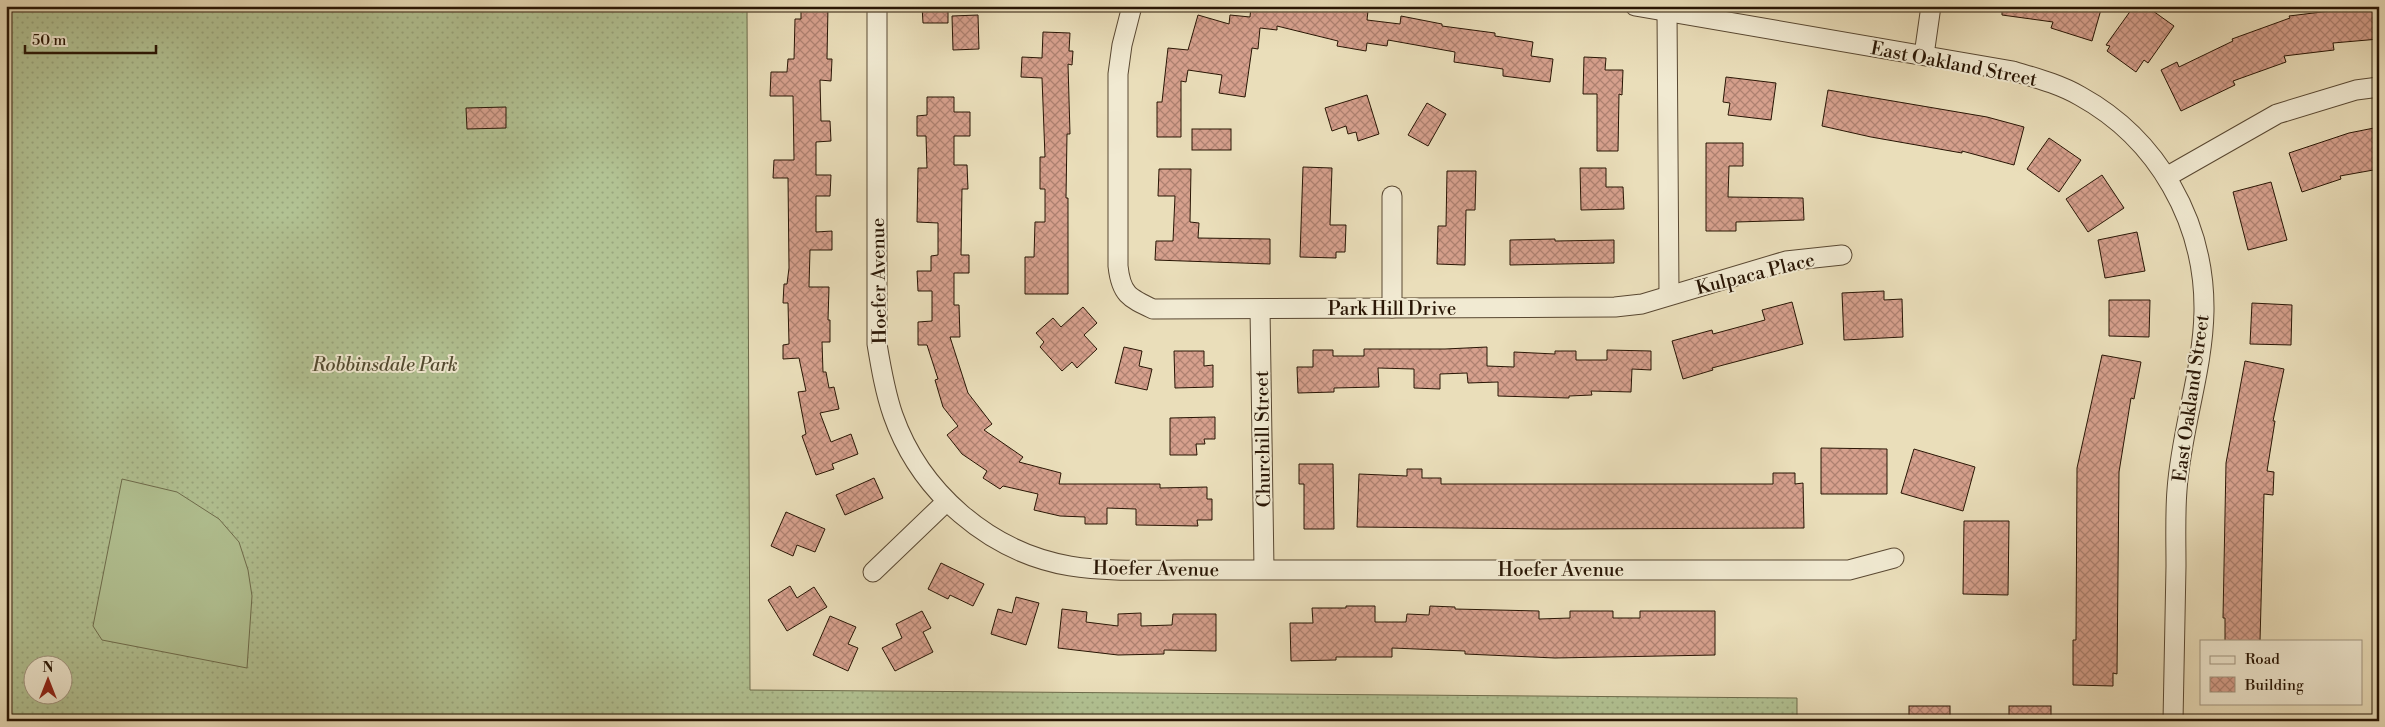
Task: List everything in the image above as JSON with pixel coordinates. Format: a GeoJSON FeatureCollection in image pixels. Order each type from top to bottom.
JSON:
{"type":"FeatureCollection","features":[{"type":"Feature","properties":{"kind":"street","name":"Hoefer Avenue"},"geometry":{"type":"LineString","coordinates":[[878,6],[877,344],[883,381],[893,415],[907,446],[946,502],[975,526],[1003,543],[1069,566],[1101,569],[1849,570],[1894,558]]}},
{"type":"Feature","properties":{"kind":"street","name":"Park Hill Drive"},"geometry":{"type":"LineString","coordinates":[[1132,6],[1122,45],[1118,74],[1120,283],[1130,298],[1153,309],[1260,310],[1615,307],[1642,304],[1670,294]]}},
{"type":"Feature","properties":{"kind":"street","name":"East Oakland Street"},"geometry":{"type":"LineString","coordinates":[[1635,6],[2013,71],[2054,83],[2095,104],[2137,140],[2168,176],[2183,208],[2195,241],[2202,276],[2204,311],[2201,350],[2186,424],[2177,490],[2174,721]]}},
{"type":"Feature","properties":{"kind":"street"},"geometry":{"type":"LineString","coordinates":[[1924,55],[1931,6]]}},
{"type":"Feature","properties":{"kind":"street"},"geometry":{"type":"LineString","coordinates":[[1667,12],[1670,294]]}},
{"type":"Feature","properties":{"kind":"street"},"geometry":{"type":"LineString","coordinates":[[2168,176],[2277,114],[2356,90],[2379,87]]}},
{"type":"Feature","properties":{"kind":"street"},"geometry":{"type":"LineString","coordinates":[[1392,196],[1392,308]]}},
{"type":"Feature","properties":{"kind":"street","name":"Kulpaca Place"},"geometry":{"type":"LineString","coordinates":[[1670,294],[1786,261],[1842,255]]}},
{"type":"Feature","properties":{"kind":"street","name":"Churchill Street"},"geometry":{"type":"LineString","coordinates":[[1260,310],[1264,569]]}},
{"type":"Feature","properties":{"kind":"street"},"geometry":{"type":"LineString","coordinates":[[874,572],[946,502]]}},
{"type":"Feature","properties":{"kind":"green space","name":"Robbinsdale Park"},"geometry":{"type":"Polygon","coordinates":[[[6,6],[747,6],[750,690],[1797,698],[1797,721],[6,721],[6,6]]]}},
{"type":"Feature","properties":{"kind":"green space"},"geometry":{"type":"Polygon","coordinates":[[[122,479],[177,492],[219,519],[239,542],[248,570],[252,596],[247,668],[102,640],[93,626],[122,479]]]}},
{"type":"Feature","properties":{"kind":"building"},"geometry":{"type":"Polygon","coordinates":[[[801,6],[828,6],[827,59],[832,59],[831,81],[820,80],[821,121],[830,121],[831,141],[816,142],[816,175],[831,175],[830,196],[816,196],[816,232],[832,231],[832,250],[810,250],[809,287],[829,287],[828,320],[830,320],[830,342],[822,342],[823,372],[826,372],[829,388],[834,387],[839,409],[820,413],[831,442],[851,434],[858,454],[832,464],[834,469],[816,475],[802,436],[806,434],[798,392],[806,391],[799,358],[783,359],[783,345],[789,344],[788,303],[783,303],[784,284],[787,284],[789,268],[788,178],[773,178],[774,160],[794,160],[793,96],[770,96],[771,72],[787,72],[788,59],[794,59],[795,19],[801,19],[801,6]]]}},
{"type":"Feature","properties":{"kind":"building"},"geometry":{"type":"Polygon","coordinates":[[[922,6],[948,6],[948,23],[923,23],[922,6]]]}},
{"type":"Feature","properties":{"kind":"building"},"geometry":{"type":"Polygon","coordinates":[[[1251,6],[1317,6],[1342,12],[1342,7],[1368,11],[1367,20],[1400,24],[1401,16],[1442,24],[1442,26],[1495,33],[1495,36],[1533,42],[1531,56],[1553,59],[1550,82],[1503,76],[1503,69],[1454,62],[1455,52],[1388,40],[1387,46],[1367,43],[1366,51],[1337,46],[1338,41],[1277,26],[1277,30],[1260,28],[1258,49],[1252,48],[1245,97],[1219,93],[1222,75],[1188,70],[1186,82],[1181,81],[1181,137],[1157,137],[1157,102],[1162,102],[1168,48],[1188,50],[1198,15],[1229,24],[1230,15],[1250,17],[1251,6]]]}},
{"type":"Feature","properties":{"kind":"building"},"geometry":{"type":"Polygon","coordinates":[[[2002,6],[2102,6],[2092,41],[2051,28],[2053,22],[2002,15],[2002,6]]]}},
{"type":"Feature","properties":{"kind":"building"},"geometry":{"type":"Polygon","coordinates":[[[2134,6],[2146,6],[2174,26],[2148,63],[2144,60],[2136,72],[2107,51],[2110,46],[2106,45],[2134,6]]]}},
{"type":"Feature","properties":{"kind":"building"},"geometry":{"type":"Polygon","coordinates":[[[2345,6],[2379,6],[2379,39],[2333,43],[2334,50],[2284,56],[2286,62],[2233,81],[2235,85],[2181,111],[2161,70],[2177,62],[2179,67],[2233,41],[2232,39],[2290,18],[2289,16],[2346,9],[2345,6]]]}},
{"type":"Feature","properties":{"kind":"building"},"geometry":{"type":"Polygon","coordinates":[[[978,15],[979,49],[953,50],[952,16],[978,15]]]}},
{"type":"Feature","properties":{"kind":"building"},"geometry":{"type":"Polygon","coordinates":[[[1043,32],[1070,33],[1069,51],[1073,51],[1072,65],[1068,64],[1070,134],[1067,134],[1066,198],[1068,198],[1068,294],[1025,294],[1025,257],[1034,257],[1035,222],[1045,222],[1045,189],[1040,189],[1040,157],[1045,157],[1042,78],[1021,77],[1022,57],[1042,58],[1043,32]]]}},
{"type":"Feature","properties":{"kind":"building"},"geometry":{"type":"Polygon","coordinates":[[[1584,57],[1606,58],[1605,70],[1623,70],[1622,95],[1619,94],[1618,151],[1597,151],[1597,94],[1583,94],[1584,57]]]}},
{"type":"Feature","properties":{"kind":"building"},"geometry":{"type":"Polygon","coordinates":[[[1726,77],[1776,83],[1771,120],[1728,115],[1730,103],[1723,102],[1726,77]]]}},
{"type":"Feature","properties":{"kind":"building"},"geometry":{"type":"Polygon","coordinates":[[[1828,90],[1987,117],[2024,127],[2014,165],[1962,151],[1962,153],[1871,137],[1822,126],[1828,90]]]}},
{"type":"Feature","properties":{"kind":"building"},"geometry":{"type":"Polygon","coordinates":[[[1367,95],[1379,134],[1358,141],[1356,132],[1348,134],[1346,126],[1332,131],[1325,108],[1367,95]]]}},
{"type":"Feature","properties":{"kind":"building"},"geometry":{"type":"Polygon","coordinates":[[[927,97],[954,97],[954,112],[970,112],[970,136],[954,136],[954,165],[967,165],[968,189],[962,189],[961,255],[969,255],[969,273],[954,273],[954,305],[959,305],[960,337],[950,337],[968,393],[992,424],[984,430],[1023,457],[1019,462],[1061,473],[1059,484],[1160,484],[1160,488],[1207,487],[1207,499],[1212,499],[1212,520],[1197,520],[1198,526],[1136,525],[1136,509],[1107,508],[1107,524],[1085,524],[1085,517],[1060,516],[1034,510],[1038,494],[1003,486],[1000,489],[983,478],[987,471],[962,454],[947,435],[958,426],[943,407],[935,380],[938,379],[927,345],[918,345],[918,322],[932,321],[932,291],[918,291],[917,271],[931,271],[931,256],[938,255],[938,223],[917,222],[918,168],[927,168],[926,136],[917,136],[917,116],[927,115],[927,97]]]}},
{"type":"Feature","properties":{"kind":"building"},"geometry":{"type":"Polygon","coordinates":[[[1427,103],[1446,114],[1428,146],[1408,135],[1427,103]]]}},
{"type":"Feature","properties":{"kind":"building"},"geometry":{"type":"Polygon","coordinates":[[[506,107],[506,128],[467,129],[466,108],[506,107]]]}},
{"type":"Feature","properties":{"kind":"building"},"geometry":{"type":"Polygon","coordinates":[[[2379,127],[2379,169],[2340,176],[2341,179],[2302,192],[2289,153],[2349,133],[2379,127]]]}},
{"type":"Feature","properties":{"kind":"building"},"geometry":{"type":"Polygon","coordinates":[[[1192,129],[1231,129],[1231,150],[1192,150],[1192,129]]]}},
{"type":"Feature","properties":{"kind":"building"},"geometry":{"type":"Polygon","coordinates":[[[2049,138],[2081,160],[2059,192],[2027,169],[2049,138]]]}},
{"type":"Feature","properties":{"kind":"building"},"geometry":{"type":"Polygon","coordinates":[[[1706,143],[1743,143],[1743,166],[1729,166],[1728,197],[1803,198],[1804,220],[1736,222],[1736,231],[1706,231],[1706,143]]]}},
{"type":"Feature","properties":{"kind":"building"},"geometry":{"type":"Polygon","coordinates":[[[1303,167],[1332,168],[1330,225],[1346,225],[1345,252],[1336,252],[1336,258],[1300,257],[1303,167]]]}},
{"type":"Feature","properties":{"kind":"building"},"geometry":{"type":"Polygon","coordinates":[[[1580,168],[1606,168],[1606,187],[1623,187],[1624,209],[1581,210],[1580,168]]]}},
{"type":"Feature","properties":{"kind":"building"},"geometry":{"type":"Polygon","coordinates":[[[1159,169],[1191,169],[1190,222],[1199,223],[1198,238],[1270,239],[1270,264],[1155,260],[1156,241],[1173,241],[1175,196],[1158,196],[1159,169]]]}},
{"type":"Feature","properties":{"kind":"building"},"geometry":{"type":"Polygon","coordinates":[[[1447,171],[1476,171],[1475,210],[1466,210],[1465,265],[1437,264],[1438,226],[1446,226],[1447,171]]]}},
{"type":"Feature","properties":{"kind":"building"},"geometry":{"type":"Polygon","coordinates":[[[2102,175],[2124,208],[2088,232],[2066,199],[2102,175]]]}},
{"type":"Feature","properties":{"kind":"building"},"geometry":{"type":"Polygon","coordinates":[[[2271,182],[2287,240],[2248,250],[2233,192],[2271,182]]]}},
{"type":"Feature","properties":{"kind":"building"},"geometry":{"type":"Polygon","coordinates":[[[2137,232],[2145,271],[2105,278],[2098,240],[2137,232]]]}},
{"type":"Feature","properties":{"kind":"building"},"geometry":{"type":"Polygon","coordinates":[[[1555,239],[1555,241],[1614,240],[1614,263],[1510,265],[1510,240],[1555,239]]]}},
{"type":"Feature","properties":{"kind":"building"},"geometry":{"type":"Polygon","coordinates":[[[1884,291],[1884,300],[1902,299],[1903,337],[1844,340],[1842,293],[1884,291]]]}},
{"type":"Feature","properties":{"kind":"building"},"geometry":{"type":"Polygon","coordinates":[[[2109,300],[2150,300],[2149,337],[2109,336],[2109,300]]]}},
{"type":"Feature","properties":{"kind":"building"},"geometry":{"type":"Polygon","coordinates":[[[1792,302],[1803,344],[1712,368],[1713,370],[1683,379],[1672,341],[1712,330],[1713,334],[1765,320],[1762,310],[1792,302]]]}},
{"type":"Feature","properties":{"kind":"building"},"geometry":{"type":"Polygon","coordinates":[[[2252,303],[2292,305],[2291,345],[2250,344],[2252,303]]]}},
{"type":"Feature","properties":{"kind":"building"},"geometry":{"type":"Polygon","coordinates":[[[1083,307],[1097,323],[1084,335],[1097,349],[1077,368],[1072,362],[1062,371],[1040,347],[1044,342],[1036,333],[1053,318],[1061,327],[1083,307]]]}},
{"type":"Feature","properties":{"kind":"building"},"geometry":{"type":"Polygon","coordinates":[[[1124,347],[1142,351],[1139,366],[1152,369],[1147,390],[1115,383],[1124,347]]]}},
{"type":"Feature","properties":{"kind":"building"},"geometry":{"type":"Polygon","coordinates":[[[1487,347],[1487,366],[1514,367],[1514,352],[1555,354],[1555,351],[1576,351],[1576,360],[1607,360],[1607,350],[1651,351],[1651,370],[1632,369],[1631,392],[1591,391],[1592,395],[1569,396],[1569,398],[1498,396],[1498,382],[1468,383],[1467,373],[1440,374],[1440,389],[1414,388],[1414,369],[1378,368],[1379,387],[1334,388],[1334,392],[1298,393],[1297,367],[1313,367],[1313,350],[1333,350],[1333,356],[1364,356],[1364,349],[1487,347]]]}},
{"type":"Feature","properties":{"kind":"building"},"geometry":{"type":"Polygon","coordinates":[[[1174,351],[1204,351],[1204,366],[1213,365],[1213,387],[1175,388],[1174,351]]]}},
{"type":"Feature","properties":{"kind":"building"},"geometry":{"type":"Polygon","coordinates":[[[2102,355],[2141,362],[2134,399],[2131,398],[2119,472],[2117,674],[2113,673],[2113,686],[2073,685],[2073,640],[2076,640],[2077,468],[2102,355]]]}},
{"type":"Feature","properties":{"kind":"building"},"geometry":{"type":"Polygon","coordinates":[[[2245,361],[2284,369],[2273,421],[2275,421],[2267,471],[2274,472],[2273,495],[2264,494],[2260,640],[2225,640],[2225,618],[2223,618],[2226,463],[2245,361]]]}},
{"type":"Feature","properties":{"kind":"building"},"geometry":{"type":"Polygon","coordinates":[[[1215,417],[1215,439],[1204,439],[1205,444],[1196,444],[1197,455],[1170,455],[1170,418],[1215,417]]]}},
{"type":"Feature","properties":{"kind":"building"},"geometry":{"type":"Polygon","coordinates":[[[1821,448],[1887,449],[1887,494],[1821,494],[1821,448]]]}},
{"type":"Feature","properties":{"kind":"building"},"geometry":{"type":"Polygon","coordinates":[[[1914,449],[1975,467],[1963,511],[1901,493],[1914,449]]]}},
{"type":"Feature","properties":{"kind":"building"},"geometry":{"type":"Polygon","coordinates":[[[1299,464],[1333,464],[1334,529],[1304,529],[1304,484],[1299,484],[1299,464]]]}},
{"type":"Feature","properties":{"kind":"building"},"geometry":{"type":"Polygon","coordinates":[[[1407,469],[1422,469],[1422,478],[1441,478],[1441,484],[1773,484],[1773,473],[1795,473],[1795,484],[1803,483],[1804,528],[1555,529],[1357,527],[1359,474],[1407,476],[1407,469]]]}},
{"type":"Feature","properties":{"kind":"building"},"geometry":{"type":"Polygon","coordinates":[[[874,478],[883,498],[845,515],[836,495],[874,478]]]}},
{"type":"Feature","properties":{"kind":"building"},"geometry":{"type":"Polygon","coordinates":[[[786,512],[825,529],[815,552],[797,545],[793,556],[771,546],[786,512]]]}},
{"type":"Feature","properties":{"kind":"building"},"geometry":{"type":"Polygon","coordinates":[[[1964,521],[2009,521],[2008,595],[1963,594],[1964,521]]]}},
{"type":"Feature","properties":{"kind":"building"},"geometry":{"type":"Polygon","coordinates":[[[941,563],[984,584],[973,606],[950,595],[948,599],[928,589],[941,563]]]}},
{"type":"Feature","properties":{"kind":"building"},"geometry":{"type":"Polygon","coordinates":[[[790,586],[797,598],[814,587],[827,607],[787,631],[768,600],[790,586]]]}},
{"type":"Feature","properties":{"kind":"building"},"geometry":{"type":"Polygon","coordinates":[[[1016,597],[1039,603],[1026,645],[991,634],[998,609],[1012,613],[1016,597]]]}},
{"type":"Feature","properties":{"kind":"building"},"geometry":{"type":"Polygon","coordinates":[[[1346,606],[1375,606],[1375,622],[1406,622],[1407,614],[1429,615],[1430,606],[1455,607],[1455,609],[1539,611],[1539,619],[1570,618],[1570,611],[1613,611],[1613,618],[1640,618],[1640,611],[1715,611],[1715,655],[1555,658],[1465,654],[1465,651],[1392,648],[1392,657],[1336,657],[1336,660],[1291,661],[1290,623],[1313,623],[1312,608],[1346,608],[1346,606]]]}},
{"type":"Feature","properties":{"kind":"building"},"geometry":{"type":"Polygon","coordinates":[[[1062,609],[1087,612],[1086,622],[1118,626],[1118,614],[1141,613],[1141,626],[1172,625],[1173,614],[1216,614],[1216,651],[1164,650],[1164,654],[1118,655],[1058,648],[1062,609]]]}},
{"type":"Feature","properties":{"kind":"building"},"geometry":{"type":"Polygon","coordinates":[[[922,611],[931,628],[923,632],[933,652],[895,671],[882,648],[902,638],[896,624],[922,611]]]}},
{"type":"Feature","properties":{"kind":"building"},"geometry":{"type":"Polygon","coordinates":[[[830,616],[856,627],[848,644],[858,648],[848,671],[813,655],[830,616]]]}},
{"type":"Feature","properties":{"kind":"building"},"geometry":{"type":"Polygon","coordinates":[[[1909,706],[1950,706],[1950,721],[1909,721],[1909,706]]]}},
{"type":"Feature","properties":{"kind":"building"},"geometry":{"type":"Polygon","coordinates":[[[2009,706],[2051,706],[2051,721],[2009,721],[2009,706]]]}}]}
